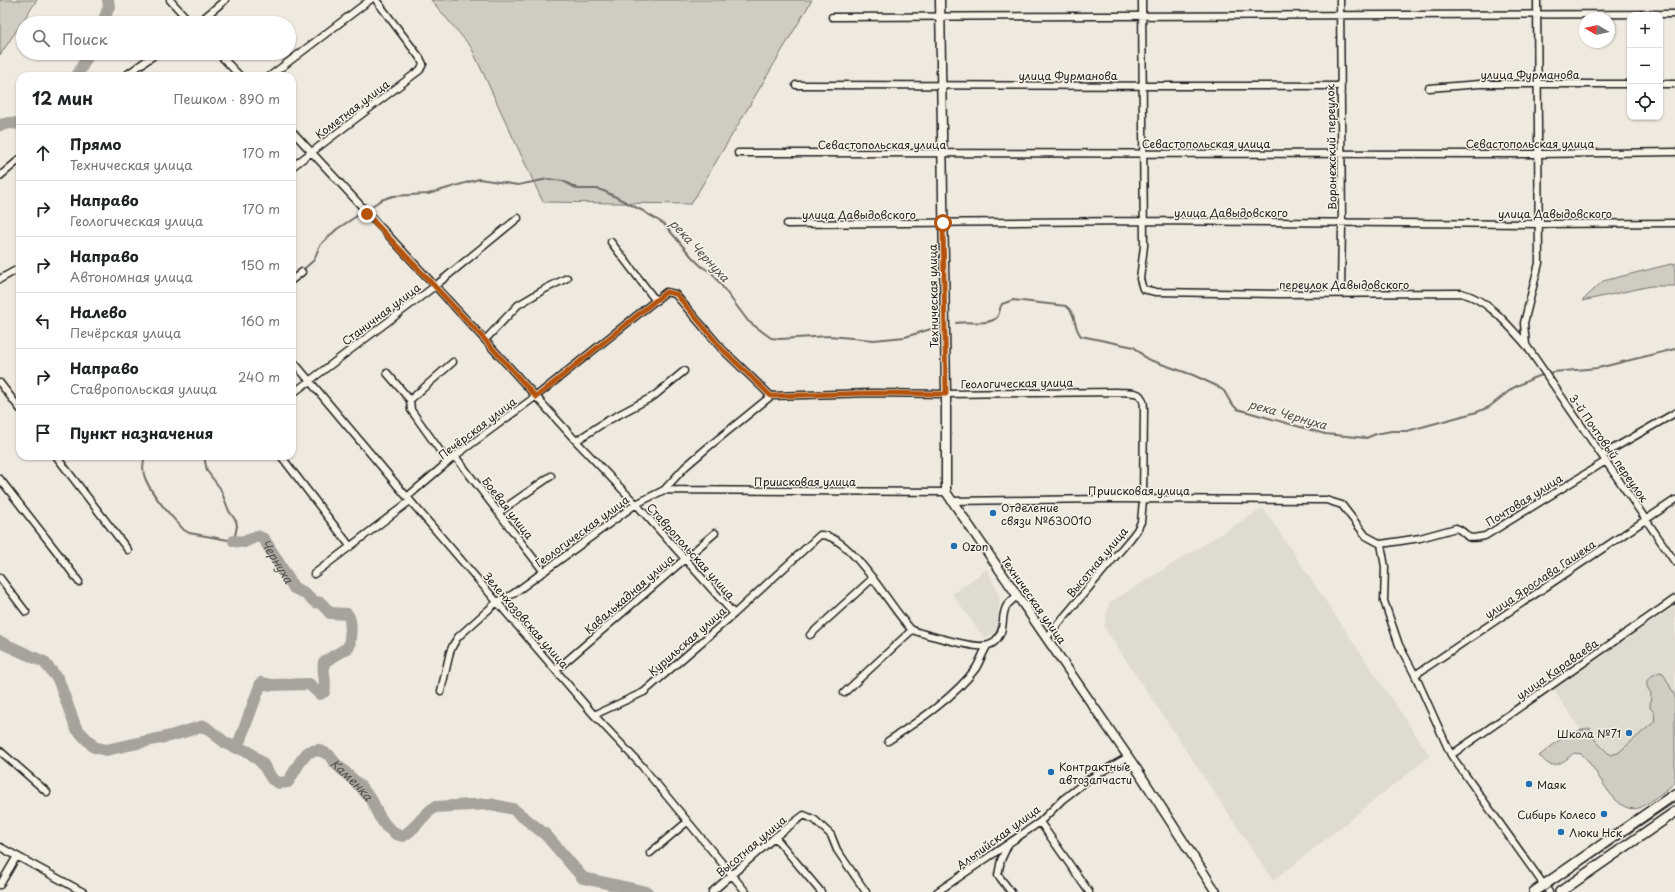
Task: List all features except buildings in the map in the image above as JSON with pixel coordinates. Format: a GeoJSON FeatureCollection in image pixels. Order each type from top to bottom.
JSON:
{"type":"FeatureCollection","features":[{"type":"Feature","properties":{"kind":"main road"},"geometry":{"type":"LineString","coordinates":[[1534,892],[1547,889],[1675,794]]}},
{"type":"Feature","properties":{"kind":"main road"},"geometry":{"type":"LineString","coordinates":[[1560,892],[1675,812]]}},
{"type":"Feature","properties":{"kind":"street"},"geometry":{"type":"LineString","coordinates":[[170,0],[185,16]]}},
{"type":"Feature","properties":{"kind":"street"},"geometry":{"type":"LineString","coordinates":[[206,16],[225,0]]}},
{"type":"Feature","properties":{"kind":"street"},"geometry":{"type":"LineString","coordinates":[[296,56],[370,0]]}},
{"type":"Feature","properties":{"kind":"street","name":"Кометная улица"},"geometry":{"type":"LineString","coordinates":[[296,164],[420,70],[423,64],[376,0]]}},
{"type":"Feature","properties":{"kind":"street","name":"Техническая улица"},"geometry":{"type":"LineString","coordinates":[[940,0],[946,492],[1047,637],[1128,757],[1216,892]]}},
{"type":"Feature","properties":{"kind":"street"},"geometry":{"type":"LineString","coordinates":[[1142,0],[1143,221]]}},
{"type":"Feature","properties":{"kind":"street","name":"Воронежский переулок"},"geometry":{"type":"LineString","coordinates":[[1340,0],[1342,153],[1341,293]]}},
{"type":"Feature","properties":{"kind":"street"},"geometry":{"type":"LineString","coordinates":[[1526,345],[1524,323],[1539,264],[1536,0]]}},
{"type":"Feature","properties":{"kind":"street"},"geometry":{"type":"LineString","coordinates":[[832,17],[1675,14]]}},
{"type":"Feature","properties":{"kind":"street"},"geometry":{"type":"LineString","coordinates":[[131,72],[147,60]]}},
{"type":"Feature","properties":{"kind":"street"},"geometry":{"type":"LineString","coordinates":[[225,60],[236,72]]}},
{"type":"Feature","properties":{"kind":"street"},"geometry":{"type":"LineString","coordinates":[[275,72],[291,60]]}},
{"type":"Feature","properties":{"kind":"street","name":"улица Фурманова"},"geometry":{"type":"LineString","coordinates":[[1429,88],[1480,84],[1627,84]]}},
{"type":"Feature","properties":{"kind":"street"},"geometry":{"type":"LineString","coordinates":[[1663,84],[1675,84]]}},
{"type":"Feature","properties":{"kind":"street","name":"улица Фурманова"},"geometry":{"type":"LineString","coordinates":[[796,85],[1341,86]]}},
{"type":"Feature","properties":{"kind":"street","name":"Ставропольская улица"},"geometry":{"type":"LineString","coordinates":[[296,135],[576,441],[636,504],[734,614]]}},
{"type":"Feature","properties":{"kind":"street","name":"Севастопольская улица"},"geometry":{"type":"LineString","coordinates":[[738,153],[1537,154],[1675,152]]}},
{"type":"Feature","properties":{"kind":"street"},"geometry":{"type":"LineString","coordinates":[[0,176],[16,162]]}},
{"type":"Feature","properties":{"kind":"street","name":"Станичная улица"},"geometry":{"type":"LineString","coordinates":[[296,391],[435,286],[518,218]]}},
{"type":"Feature","properties":{"kind":"street","name":"улица Давыдовского"},"geometry":{"type":"LineString","coordinates":[[787,224],[1143,221],[1539,224],[1675,223]]}},
{"type":"Feature","properties":{"kind":"street","name":"переулок Давыдовского"},"geometry":{"type":"LineString","coordinates":[[1143,221],[1144,246],[1140,279],[1143,289],[1156,292],[1278,294],[1462,293],[1483,301],[1526,345]]}},
{"type":"Feature","properties":{"kind":"street"},"geometry":{"type":"LineString","coordinates":[[611,242],[656,301]]}},
{"type":"Feature","properties":{"kind":"street"},"geometry":{"type":"LineString","coordinates":[[0,279],[16,270]]}},
{"type":"Feature","properties":{"kind":"street"},"geometry":{"type":"LineString","coordinates":[[296,277],[302,272]]}},
{"type":"Feature","properties":{"kind":"street"},"geometry":{"type":"LineString","coordinates":[[485,340],[518,305],[567,278]]}},
{"type":"Feature","properties":{"kind":"street","name":"Печёрская улица"},"geometry":{"type":"LineString","coordinates":[[314,574],[408,499],[448,462],[536,397],[666,292],[676,294],[722,349],[771,396]]}},
{"type":"Feature","properties":{"kind":"street","name":"3-й Почтовый переулок"},"geometry":{"type":"LineString","coordinates":[[1526,345],[1675,562]]}},
{"type":"Feature","properties":{"kind":"street"},"geometry":{"type":"LineString","coordinates":[[410,400],[453,362]]}},
{"type":"Feature","properties":{"kind":"street","name":"Зеленхозовская улица"},"geometry":{"type":"LineString","coordinates":[[296,365],[408,499],[498,602],[594,716],[641,765],[746,892]]}},
{"type":"Feature","properties":{"kind":"street"},"geometry":{"type":"LineString","coordinates":[[576,441],[605,422],[654,396],[684,371]]}},
{"type":"Feature","properties":{"kind":"street"},"geometry":{"type":"LineString","coordinates":[[387,373],[410,400],[411,410],[448,462]]}},
{"type":"Feature","properties":{"kind":"street"},"geometry":{"type":"LineString","coordinates":[[0,383],[16,404]]}},
{"type":"Feature","properties":{"kind":"street","name":"Геологическая улица"},"geometry":{"type":"LineString","coordinates":[[441,692],[452,645],[458,637],[498,602],[513,594],[544,572],[636,504],[664,490],[707,448],[771,396],[872,393],[946,394],[1117,392],[1137,393],[1141,396]]}},
{"type":"Feature","properties":{"kind":"street","name":"Высотная улица"},"geometry":{"type":"LineString","coordinates":[[1047,637],[1137,530],[1141,522],[1143,500],[1144,401],[1141,396]]}},
{"type":"Feature","properties":{"kind":"street"},"geometry":{"type":"LineString","coordinates":[[1602,455],[1675,413]]}},
{"type":"Feature","properties":{"kind":"street","name":"Боевая улица"},"geometry":{"type":"LineString","coordinates":[[456,456],[544,572]]}},
{"type":"Feature","properties":{"kind":"street"},"geometry":{"type":"LineString","coordinates":[[59,460],[128,550]]}},
{"type":"Feature","properties":{"kind":"street"},"geometry":{"type":"LineString","coordinates":[[284,460],[350,546]]}},
{"type":"Feature","properties":{"kind":"street","name":"Почтовая улица"},"geometry":{"type":"LineString","coordinates":[[1381,544],[1420,538],[1456,528],[1461,530],[1467,538],[1472,539],[1485,536],[1606,461]]}},
{"type":"Feature","properties":{"kind":"street"},"geometry":{"type":"LineString","coordinates":[[499,512],[551,476]]}},
{"type":"Feature","properties":{"kind":"street"},"geometry":{"type":"LineString","coordinates":[[0,479],[79,582]]}},
{"type":"Feature","properties":{"kind":"street","name":"Приисковая улица"},"geometry":{"type":"LineString","coordinates":[[664,490],[946,492]]}},
{"type":"Feature","properties":{"kind":"street","name":"Приисковая улица"},"geometry":{"type":"LineString","coordinates":[[951,501],[1326,500],[1342,505],[1366,536],[1381,544]]}},
{"type":"Feature","properties":{"kind":"street","name":"улица Ярослава Гашека"},"geometry":{"type":"LineString","coordinates":[[1415,675],[1675,500]]}},
{"type":"Feature","properties":{"kind":"street","name":"Кавалькадная улица"},"geometry":{"type":"LineString","coordinates":[[556,670],[715,533]]}},
{"type":"Feature","properties":{"kind":"street","name":"Курильская улица"},"geometry":{"type":"LineString","coordinates":[[594,716],[644,692],[734,614],[820,535],[826,535],[833,538],[853,555],[873,578]]}},
{"type":"Feature","properties":{"kind":"street"},"geometry":{"type":"LineString","coordinates":[[1381,544],[1385,567],[1384,601],[1399,645],[1415,675],[1451,755],[1547,889]]}},
{"type":"Feature","properties":{"kind":"street"},"geometry":{"type":"LineString","coordinates":[[0,578],[26,612]]}},
{"type":"Feature","properties":{"kind":"street"},"geometry":{"type":"LineString","coordinates":[[810,635],[873,578],[912,630],[971,646],[987,646],[999,636],[1003,626],[1006,606],[1017,596]]}},
{"type":"Feature","properties":{"kind":"street","name":"улица Караваева"},"geometry":{"type":"LineString","coordinates":[[1451,755],[1675,599]]}},
{"type":"Feature","properties":{"kind":"street"},"geometry":{"type":"LineString","coordinates":[[844,693],[912,630]]}},
{"type":"Feature","properties":{"kind":"street"},"geometry":{"type":"LineString","coordinates":[[888,742],[924,718],[962,684],[976,668],[987,646]]}},
{"type":"Feature","properties":{"kind":"street"},"geometry":{"type":"LineString","coordinates":[[0,751],[47,792]]}},
{"type":"Feature","properties":{"kind":"street","name":"Альпийская улица"},"geometry":{"type":"LineString","coordinates":[[940,891],[1040,822],[1062,800],[1089,779],[1128,757]]}},
{"type":"Feature","properties":{"kind":"street","name":"Высотная улица"},"geometry":{"type":"LineString","coordinates":[[712,892],[775,837],[804,815],[815,820],[831,835],[837,850],[866,892]]}},
{"type":"Feature","properties":{"kind":"street"},"geometry":{"type":"LineString","coordinates":[[650,853],[687,822]]}},
{"type":"Feature","properties":{"kind":"street"},"geometry":{"type":"LineString","coordinates":[[1040,822],[1088,892]]}},
{"type":"Feature","properties":{"kind":"street"},"geometry":{"type":"LineString","coordinates":[[775,837],[821,892]]}},
{"type":"Feature","properties":{"kind":"street"},"geometry":{"type":"LineString","coordinates":[[1008,845],[1001,860],[998,875],[1011,892]]}},
{"type":"Feature","properties":{"kind":"street"},"geometry":{"type":"LineString","coordinates":[[0,847],[84,892]]}},
{"type":"Feature","properties":{"kind":"street"},"geometry":{"type":"LineString","coordinates":[[0,885],[17,856]]}},
{"type":"Feature","properties":{"kind":"shaded area"},"geometry":{"type":"Polygon","coordinates":[[[0,0],[37,0],[26,16],[16,16],[16,31],[0,55],[0,0]]]}},
{"type":"Feature","properties":{"kind":"shaded area"},"geometry":{"type":"Polygon","coordinates":[[[431,0],[812,0],[691,204],[543,202],[471,47],[431,0]]]}},
{"type":"Feature","properties":{"kind":"shaded area"},"geometry":{"type":"Polygon","coordinates":[[[1675,263],[1675,286],[1651,286],[1582,301],[1603,281],[1675,263]]]}},
{"type":"Feature","properties":{"kind":"shaded area"},"geometry":{"type":"Polygon","coordinates":[[[1263,508],[1430,756],[1273,881],[1104,627],[1109,603],[1263,508]]]}},
{"type":"Feature","properties":{"kind":"shaded area"},"geometry":{"type":"Polygon","coordinates":[[[987,569],[1000,598],[996,630],[992,635],[984,638],[952,594],[987,569]]]}},
{"type":"Feature","properties":{"kind":"shaded area","name":"Школа №71"},"geometry":{"type":"Polygon","coordinates":[[[1675,606],[1675,777],[1633,806],[1553,689],[1675,606]]]}},
{"type":"Feature","properties":{"kind":"shaded area"},"geometry":{"type":"Polygon","coordinates":[[[1660,672],[1663,673],[1675,696],[1675,783],[1651,801],[1639,808],[1630,808],[1621,804],[1613,797],[1593,768],[1581,754],[1574,753],[1558,764],[1554,765],[1550,765],[1539,756],[1567,734],[1590,728],[1595,740],[1610,755],[1618,753],[1654,722],[1654,714],[1650,708],[1651,693],[1648,689],[1647,682],[1652,676],[1660,672]]]}},
{"type":"Feature","properties":{"kind":"waterway"},"geometry":{"type":"LineString","coordinates":[[105,16],[109,6],[108,0]]}},
{"type":"Feature","properties":{"kind":"waterway"},"geometry":{"type":"LineString","coordinates":[[79,72],[85,60]]}},
{"type":"Feature","properties":{"kind":"waterway"},"geometry":{"type":"LineString","coordinates":[[0,125],[16,124]]}},
{"type":"Feature","properties":{"kind":"waterway","name":"река Чернуха"},"geometry":{"type":"LineString","coordinates":[[304,269],[314,260],[319,247],[323,242],[337,229],[381,200],[393,196],[428,194],[479,179],[518,185],[548,179],[563,181],[578,189],[598,189],[606,192],[643,211],[664,224],[692,257],[701,266],[712,273],[748,321],[771,338],[780,339],[829,336],[874,340],[905,337],[934,328]]}},
{"type":"Feature","properties":{"kind":"waterway","name":"река Чернуха"},"geometry":{"type":"LineString","coordinates":[[956,323],[993,320],[998,315],[1002,304],[1013,300],[1066,306],[1072,313],[1081,336],[1134,347],[1147,359],[1193,375],[1217,386],[1224,391],[1231,403],[1237,409],[1325,434],[1366,438],[1391,431],[1407,431],[1477,412],[1489,407],[1513,388],[1533,378],[1553,372],[1598,368],[1675,349]]}},
{"type":"Feature","properties":{"kind":"waterway","name":"река Чернуха"},"geometry":{"type":"LineString","coordinates":[[144,460],[143,473],[148,485],[162,506],[184,530],[189,533],[234,541],[237,526],[236,521],[229,511],[220,488],[207,471],[205,460]]}},
{"type":"Feature","properties":{"kind":"waterway","name":"Чернуха"},"geometry":{"type":"LineString","coordinates":[[234,541],[244,542],[257,536],[264,539],[294,588],[303,592],[315,602],[321,603],[330,613],[347,614],[349,617],[351,630],[349,647],[324,662],[324,692],[320,694],[309,684],[272,685],[261,683],[237,748]]}},
{"type":"Feature","properties":{"kind":"waterway","name":"Каменка"},"geometry":{"type":"LineString","coordinates":[[0,642],[44,662],[58,679],[76,728],[94,747],[106,750],[170,736],[204,726],[227,744],[249,752],[262,763],[272,779],[279,783],[288,782],[308,752],[319,750],[329,755],[335,763],[361,787],[372,801],[379,816],[386,826],[396,834],[403,836],[408,833],[430,810],[435,807],[490,804],[513,809],[546,835],[583,878],[647,892]]}},
{"type":"Feature","properties":{"kind":"tram line"},"geometry":{"type":"LineString","coordinates":[[1543,892],[1675,802]]}},
{"type":"Feature","properties":{"kind":"place","name":"Отделение связи №630010"},"geometry":{"type":"Point","coordinates":[993,513]}},
{"type":"Feature","properties":{"kind":"place","name":"Ozon"},"geometry":{"type":"Point","coordinates":[954,546]}},
{"type":"Feature","properties":{"kind":"place","name":"Школа №71"},"geometry":{"type":"Point","coordinates":[1629,733]}},
{"type":"Feature","properties":{"kind":"place","name":"Контрактные автозапчасти"},"geometry":{"type":"Point","coordinates":[1051,772]}},
{"type":"Feature","properties":{"kind":"place","name":"Маяк"},"geometry":{"type":"Point","coordinates":[1529,784]}},
{"type":"Feature","properties":{"kind":"place","name":"Сибирь Колесо"},"geometry":{"type":"Point","coordinates":[1604,814]}},
{"type":"Feature","properties":{"kind":"place","name":"Люки Нск"},"geometry":{"type":"Point","coordinates":[1561,832]}},
{"type":"Feature","properties":{"kind":"route"},"geometry":{"type":"LineString","coordinates":[[367,214],[485,340],[536,397],[666,292],[676,294],[722,349],[771,396],[872,393],[946,394],[943,223]]}}]}
